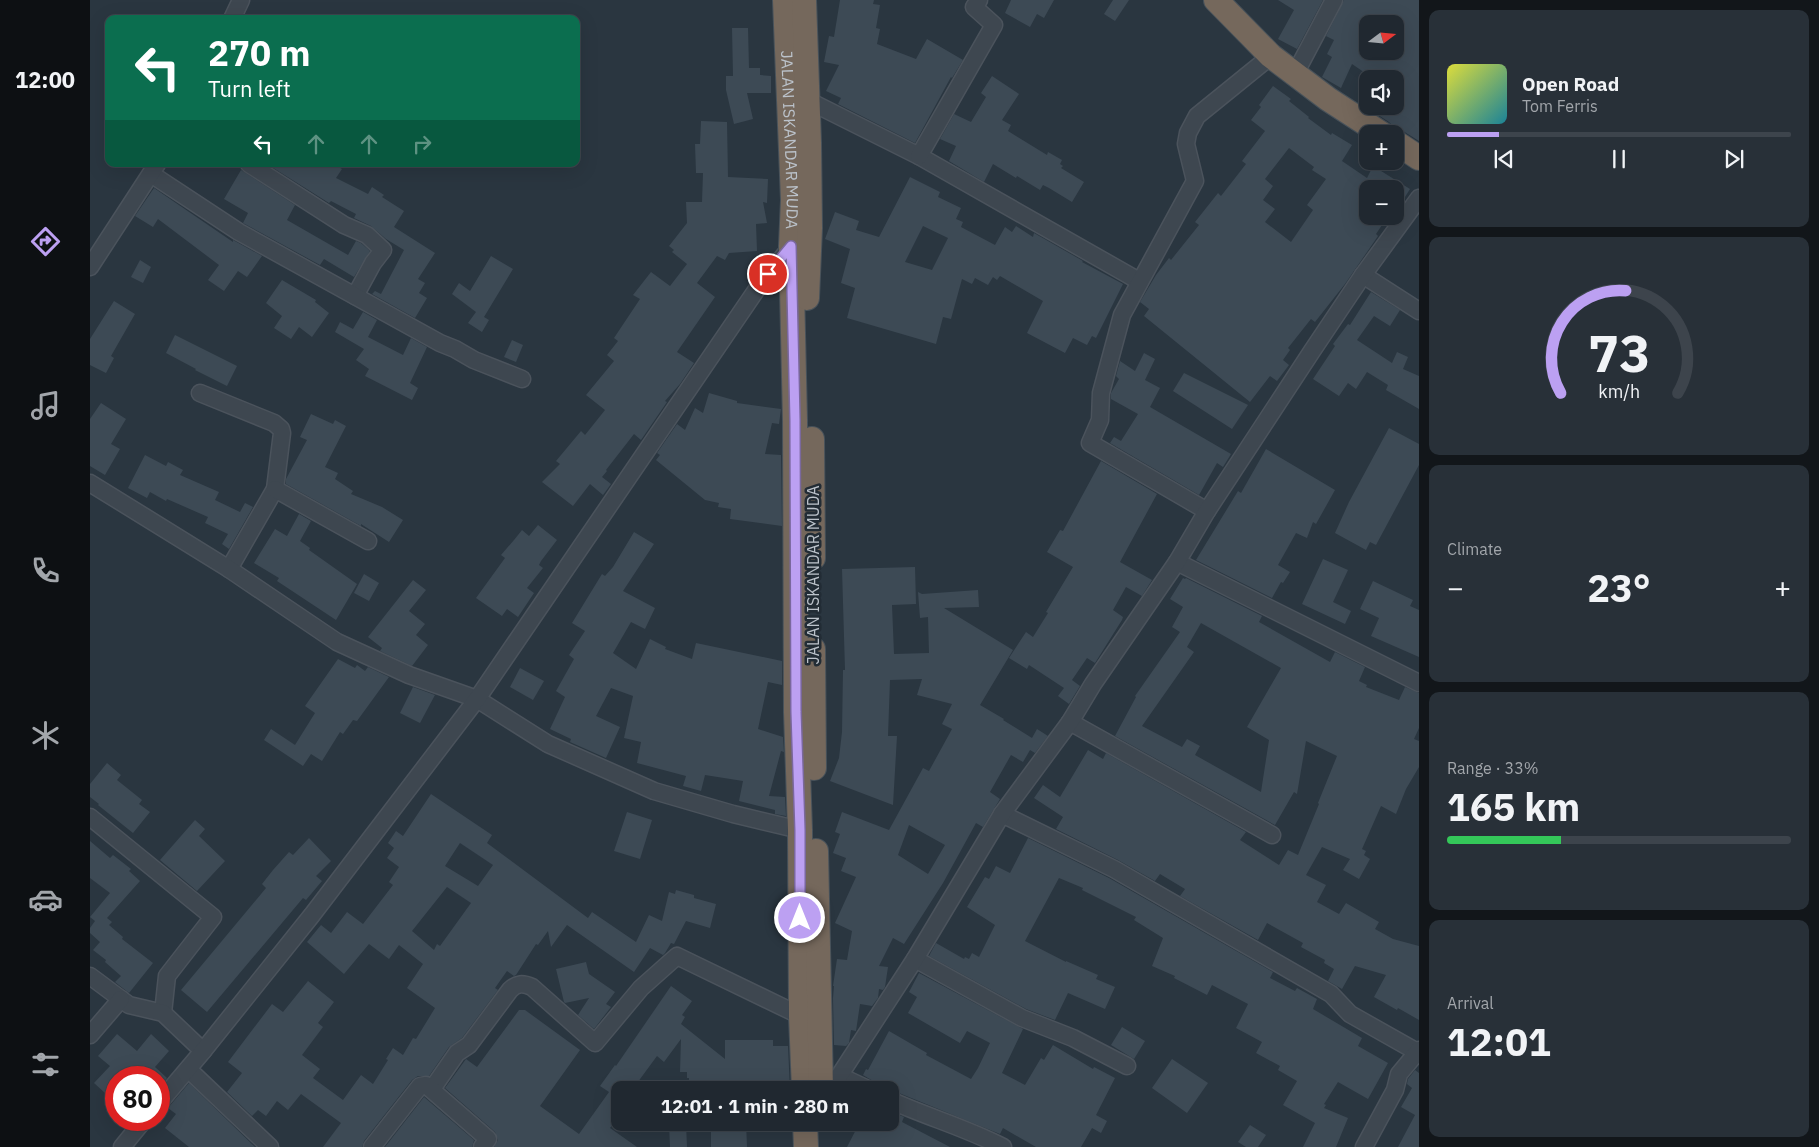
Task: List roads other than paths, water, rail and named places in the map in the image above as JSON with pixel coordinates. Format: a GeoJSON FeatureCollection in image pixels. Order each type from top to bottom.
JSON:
{"type":"FeatureCollection","features":[{"type":"Feature","properties":{"kind":"highway","name":"JALAN ISKANDAR MUDA"},"geometry":{"type":"LineString","coordinates":[[785,0],[793,200],[791,246],[795,439],[796,712],[800,830],[801,1016],[804,1081]]}},
{"type":"Feature","properties":{"kind":"highway","name":"JALAN ISKANDAR MUDA"},"geometry":{"type":"LineString","coordinates":[[804,0],[806,100],[809,142],[810,228],[807,285],[813,498],[815,804],[821,1081]]}},
{"type":"Feature","properties":{"kind":"highway"},"geometry":{"type":"LineString","coordinates":[[1216,0],[1271,56],[1328,99],[1368,125]]}},
{"type":"Feature","properties":{"kind":"highway"},"geometry":{"type":"LineString","coordinates":[[1404,148],[1419,158]]}},
{"type":"Feature","properties":{"kind":"highway"},"geometry":{"type":"LineString","coordinates":[[805,1131],[806,1147]]}},
{"type":"Feature","properties":{"kind":"highway"},"geometry":{"type":"LineString","coordinates":[[821,1131],[821,1147]]}},
{"type":"Feature","properties":{"kind":"street"},"geometry":{"type":"LineString","coordinates":[[234,15],[241,0]]}},
{"type":"Feature","properties":{"kind":"street"},"geometry":{"type":"LineString","coordinates":[[919,156],[994,25],[974,7],[978,0]]}},
{"type":"Feature","properties":{"kind":"street"},"geometry":{"type":"LineString","coordinates":[[1295,74],[1334,0]]}},
{"type":"Feature","properties":{"kind":"street"},"geometry":{"type":"LineString","coordinates":[[1206,511],[1090,443],[1100,420],[1100,393],[1122,315],[1195,181],[1186,144],[1188,133],[1197,116],[1271,56]]}},
{"type":"Feature","properties":{"kind":"street"},"geometry":{"type":"LineString","coordinates":[[806,100],[919,156],[1139,281]]}},
{"type":"Feature","properties":{"kind":"street"},"geometry":{"type":"LineString","coordinates":[[254,167],[344,225],[367,235],[383,250],[373,263],[355,296]]}},
{"type":"Feature","properties":{"kind":"street"},"geometry":{"type":"LineString","coordinates":[[90,267],[154,169],[239,232],[474,360],[522,379]]}},
{"type":"Feature","properties":{"kind":"street"},"geometry":{"type":"LineString","coordinates":[[836,1081],[915,959],[1002,814],[1070,722],[1093,684],[1177,562],[1206,511],[1363,275],[1419,198]]}},
{"type":"Feature","properties":{"kind":"street"},"geometry":{"type":"LineString","coordinates":[[170,1090],[369,841],[477,699],[757,288],[791,246],[810,228]]}},
{"type":"Feature","properties":{"kind":"street"},"geometry":{"type":"LineString","coordinates":[[1363,275],[1419,311]]}},
{"type":"Feature","properties":{"kind":"street"},"geometry":{"type":"LineString","coordinates":[[200,393],[274,423],[281,428],[282,436],[275,489],[229,569]]}},
{"type":"Feature","properties":{"kind":"street"},"geometry":{"type":"LineString","coordinates":[[90,483],[229,569],[337,642],[409,675],[477,699],[548,744],[654,791],[733,814],[800,830]]}},
{"type":"Feature","properties":{"kind":"street"},"geometry":{"type":"LineString","coordinates":[[275,489],[368,540]]}},
{"type":"Feature","properties":{"kind":"street"},"geometry":{"type":"LineString","coordinates":[[1177,562],[1419,683]]}},
{"type":"Feature","properties":{"kind":"street"},"geometry":{"type":"LineString","coordinates":[[1070,722],[1272,835]]}},
{"type":"Feature","properties":{"kind":"street"},"geometry":{"type":"LineString","coordinates":[[1002,814],[1114,869],[1331,994],[1350,1014],[1418,1052],[1399,1074],[1395,1090],[1364,1147]]}},
{"type":"Feature","properties":{"kind":"street"},"geometry":{"type":"LineString","coordinates":[[90,817],[213,917],[167,976],[163,1013]]}},
{"type":"Feature","properties":{"kind":"street"},"geometry":{"type":"LineString","coordinates":[[432,1089],[457,1053],[469,1045],[510,990],[520,984],[532,987],[595,1043],[641,988],[677,956],[801,1016]]}},
{"type":"Feature","properties":{"kind":"street"},"geometry":{"type":"LineString","coordinates":[[915,959],[1022,1018],[1073,1038],[1126,1066]]}},
{"type":"Feature","properties":{"kind":"street"},"geometry":{"type":"LineString","coordinates":[[90,976],[125,1002],[163,1013],[203,1051]]}},
{"type":"Feature","properties":{"kind":"street"},"geometry":{"type":"LineString","coordinates":[[90,1036],[125,1002]]}},
{"type":"Feature","properties":{"kind":"street"},"geometry":{"type":"LineString","coordinates":[[188,1069],[270,1147]]}},
{"type":"Feature","properties":{"kind":"street"},"geometry":{"type":"LineString","coordinates":[[840,1076],[851,1081]]}},
{"type":"Feature","properties":{"kind":"street"},"geometry":{"type":"LineString","coordinates":[[372,1147],[420,1086],[426,1085],[488,1139],[482,1147]]}},
{"type":"Feature","properties":{"kind":"street"},"geometry":{"type":"LineString","coordinates":[[899,1104],[1003,1147]]}},
{"type":"Feature","properties":{"kind":"street"},"geometry":{"type":"LineString","coordinates":[[122,1147],[135,1131]]}}]}
